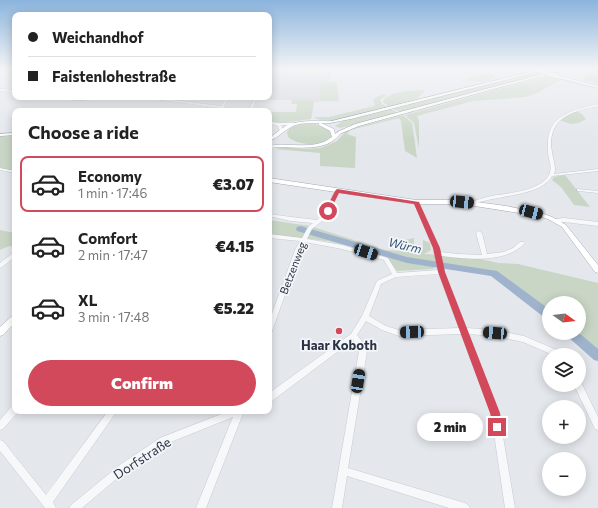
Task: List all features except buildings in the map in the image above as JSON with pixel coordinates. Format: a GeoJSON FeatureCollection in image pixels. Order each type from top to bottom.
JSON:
{"type":"FeatureCollection","features":[{"type":"Feature","properties":{"kind":"highway"},"geometry":{"type":"LineString","coordinates":[[330,122],[451,93]]}},
{"type":"Feature","properties":{"kind":"highway"},"geometry":{"type":"LineString","coordinates":[[340,132],[357,125],[477,93]]}},
{"type":"Feature","properties":{"kind":"highway"},"geometry":{"type":"LineString","coordinates":[[414,102],[422,98]]}},
{"type":"Feature","properties":{"kind":"main road"},"geometry":{"type":"LineString","coordinates":[[313,122],[330,128],[334,132],[334,137]]}},
{"type":"Feature","properties":{"kind":"main road"},"geometry":{"type":"LineString","coordinates":[[272,138],[289,126],[296,124],[330,122]]}},
{"type":"Feature","properties":{"kind":"main road"},"geometry":{"type":"LineString","coordinates":[[282,132],[284,138],[299,145]]}},
{"type":"Feature","properties":{"kind":"main road"},"geometry":{"type":"LineString","coordinates":[[272,147],[320,144],[334,137],[340,132]]}},
{"type":"Feature","properties":{"kind":"main road"},"geometry":{"type":"LineString","coordinates":[[0,135],[12,134]]}},
{"type":"Feature","properties":{"kind":"main road"},"geometry":{"type":"LineString","coordinates":[[272,180],[416,202],[449,201],[531,212],[556,221],[564,226],[598,270]]}},
{"type":"Feature","properties":{"kind":"main road"},"geometry":{"type":"LineString","coordinates":[[0,332],[12,321]]}},
{"type":"Feature","properties":{"kind":"street"},"geometry":{"type":"LineString","coordinates":[[167,100],[223,107],[226,100]]}},
{"type":"Feature","properties":{"kind":"street"},"geometry":{"type":"LineString","coordinates":[[193,104],[196,100]]}},
{"type":"Feature","properties":{"kind":"street"},"geometry":{"type":"LineString","coordinates":[[472,203],[536,188],[547,181],[552,175],[553,166],[549,142],[554,123],[565,114],[598,105]]}},
{"type":"Feature","properties":{"kind":"street"},"geometry":{"type":"LineString","coordinates":[[272,123],[296,124]]}},
{"type":"Feature","properties":{"kind":"street"},"geometry":{"type":"LineString","coordinates":[[276,124],[280,127],[282,132]]}},
{"type":"Feature","properties":{"kind":"street"},"geometry":{"type":"LineString","coordinates":[[0,169],[12,171]]}},
{"type":"Feature","properties":{"kind":"street"},"geometry":{"type":"LineString","coordinates":[[552,175],[598,170]]}},
{"type":"Feature","properties":{"kind":"street"},"geometry":{"type":"LineString","coordinates":[[579,190],[598,192]]}},
{"type":"Feature","properties":{"kind":"street","name":"Betzenweg"},"geometry":{"type":"LineString","coordinates":[[272,323],[303,240],[310,228],[324,217],[337,191]]}},
{"type":"Feature","properties":{"kind":"street"},"geometry":{"type":"LineString","coordinates":[[416,202],[436,248],[441,270],[495,413],[510,508]]}},
{"type":"Feature","properties":{"kind":"street"},"geometry":{"type":"LineString","coordinates":[[272,216],[291,220],[317,222]]}},
{"type":"Feature","properties":{"kind":"street"},"geometry":{"type":"LineString","coordinates":[[556,221],[564,220],[598,224]]}},
{"type":"Feature","properties":{"kind":"street"},"geometry":{"type":"LineString","coordinates":[[479,233],[485,257]]}},
{"type":"Feature","properties":{"kind":"street"},"geometry":{"type":"LineString","coordinates":[[272,236],[340,246],[386,259],[395,275]]}},
{"type":"Feature","properties":{"kind":"street"},"geometry":{"type":"LineString","coordinates":[[438,257],[480,258],[516,249],[522,243]]}},
{"type":"Feature","properties":{"kind":"street"},"geometry":{"type":"LineString","coordinates":[[0,266],[12,256]]}},
{"type":"Feature","properties":{"kind":"street"},"geometry":{"type":"LineString","coordinates":[[272,396],[353,336],[365,317],[379,283],[395,275],[441,270]]}},
{"type":"Feature","properties":{"kind":"street"},"geometry":{"type":"LineString","coordinates":[[365,317],[384,328],[399,332],[464,331],[495,333],[509,335],[545,348]]}},
{"type":"Feature","properties":{"kind":"street"},"geometry":{"type":"LineString","coordinates":[[337,508],[363,351],[359,342],[353,336]]}},
{"type":"Feature","properties":{"kind":"street"},"geometry":{"type":"LineString","coordinates":[[581,392],[598,426]]}},
{"type":"Feature","properties":{"kind":"street"},"geometry":{"type":"LineString","coordinates":[[0,426],[12,412]]}},
{"type":"Feature","properties":{"kind":"street"},"geometry":{"type":"LineString","coordinates":[[0,444],[49,505],[111,414]]}},
{"type":"Feature","properties":{"kind":"street","name":"Dorfstraße"},"geometry":{"type":"LineString","coordinates":[[74,508],[124,467],[163,441],[231,414]]}},
{"type":"Feature","properties":{"kind":"street"},"geometry":{"type":"LineString","coordinates":[[201,508],[238,414]]}},
{"type":"Feature","properties":{"kind":"street"},"geometry":{"type":"LineString","coordinates":[[344,471],[465,508]]}},
{"type":"Feature","properties":{"kind":"shaded area"},"geometry":{"type":"Polygon","coordinates":[[[272,93],[319,93],[319,103],[310,100],[272,100],[272,93]]]}},
{"type":"Feature","properties":{"kind":"green space"},"geometry":{"type":"Polygon","coordinates":[[[319,93],[338,93],[339,101],[319,101],[319,93]]]}},
{"type":"Feature","properties":{"kind":"green space"},"geometry":{"type":"Polygon","coordinates":[[[395,93],[423,93],[418,98],[392,106],[388,106],[383,102],[390,95],[395,93]]]}},
{"type":"Feature","properties":{"kind":"green space"},"geometry":{"type":"Polygon","coordinates":[[[455,93],[475,93],[401,112],[393,109],[455,93]]]}},
{"type":"Feature","properties":{"kind":"green space"},"geometry":{"type":"Polygon","coordinates":[[[485,93],[538,93],[525,97],[473,101],[417,116],[419,120],[419,148],[414,123],[405,115],[485,93]]]}},
{"type":"Feature","properties":{"kind":"green space"},"geometry":{"type":"Polygon","coordinates":[[[381,94],[386,95],[380,100],[382,104],[387,107],[340,119],[321,120],[315,118],[329,117],[374,106],[373,99],[381,94]]]}},
{"type":"Feature","properties":{"kind":"green space"},"geometry":{"type":"Polygon","coordinates":[[[69,100],[91,100],[80,101],[69,100]]]}},
{"type":"Feature","properties":{"kind":"green space"},"geometry":{"type":"Polygon","coordinates":[[[292,100],[311,100],[315,102],[311,119],[281,123],[272,122],[272,112],[296,112],[297,104],[291,104],[292,100]]]}},
{"type":"Feature","properties":{"kind":"green space"},"geometry":{"type":"Polygon","coordinates":[[[391,109],[398,113],[340,128],[335,126],[343,121],[391,109]]]}},
{"type":"Feature","properties":{"kind":"green space"},"geometry":{"type":"Polygon","coordinates":[[[576,111],[582,114],[586,119],[573,124],[560,120],[562,117],[576,111]]]}},
{"type":"Feature","properties":{"kind":"green space"},"geometry":{"type":"Polygon","coordinates":[[[403,115],[412,123],[417,158],[405,151],[401,121],[399,118],[350,130],[347,134],[356,137],[355,168],[320,166],[320,153],[275,149],[287,147],[306,149],[321,148],[337,141],[347,130],[403,115]]]}},
{"type":"Feature","properties":{"kind":"green space"},"geometry":{"type":"Polygon","coordinates":[[[300,124],[315,124],[330,130],[332,136],[328,140],[317,144],[304,144],[288,137],[287,132],[290,128],[300,124]]]}},
{"type":"Feature","properties":{"kind":"green space"},"geometry":{"type":"Polygon","coordinates":[[[0,135],[12,135],[12,170],[0,170],[0,135]]]}},
{"type":"Feature","properties":{"kind":"green space"},"geometry":{"type":"Polygon","coordinates":[[[565,175],[590,207],[574,205],[561,187],[552,180],[554,177],[565,175]]]}},
{"type":"Feature","properties":{"kind":"green space"},"geometry":{"type":"Polygon","coordinates":[[[272,220],[310,226],[385,250],[412,252],[406,248],[405,240],[414,238],[414,248],[416,251],[420,252],[420,249],[423,249],[423,240],[430,243],[431,250],[424,254],[472,257],[498,263],[518,264],[598,283],[598,356],[578,340],[586,340],[586,296],[542,296],[542,311],[509,283],[478,270],[435,267],[433,269],[397,271],[386,256],[368,250],[327,241],[272,234],[272,220]]]}},
{"type":"Feature","properties":{"kind":"green space"},"geometry":{"type":"Polygon","coordinates":[[[0,230],[12,232],[12,246],[9,246],[0,250],[0,230]]]}},
{"type":"Feature","properties":{"kind":"waterway","name":"Würm"},"geometry":{"type":"LineString","coordinates":[[300,229],[407,260],[494,273],[542,310]]}},
{"type":"Feature","properties":{"kind":"waterway","name":"Würm"},"geometry":{"type":"LineString","coordinates":[[579,340],[598,356]]}},
{"type":"Feature","properties":{"kind":"place","name":"Haar Koboth"},"geometry":{"type":"Point","coordinates":[339,331]}},
{"type":"Feature","properties":{"kind":"route"},"geometry":{"type":"LineString","coordinates":[[328,211],[337,191],[361,193],[416,202],[436,248],[441,272],[495,413],[497,427]]}}]}
